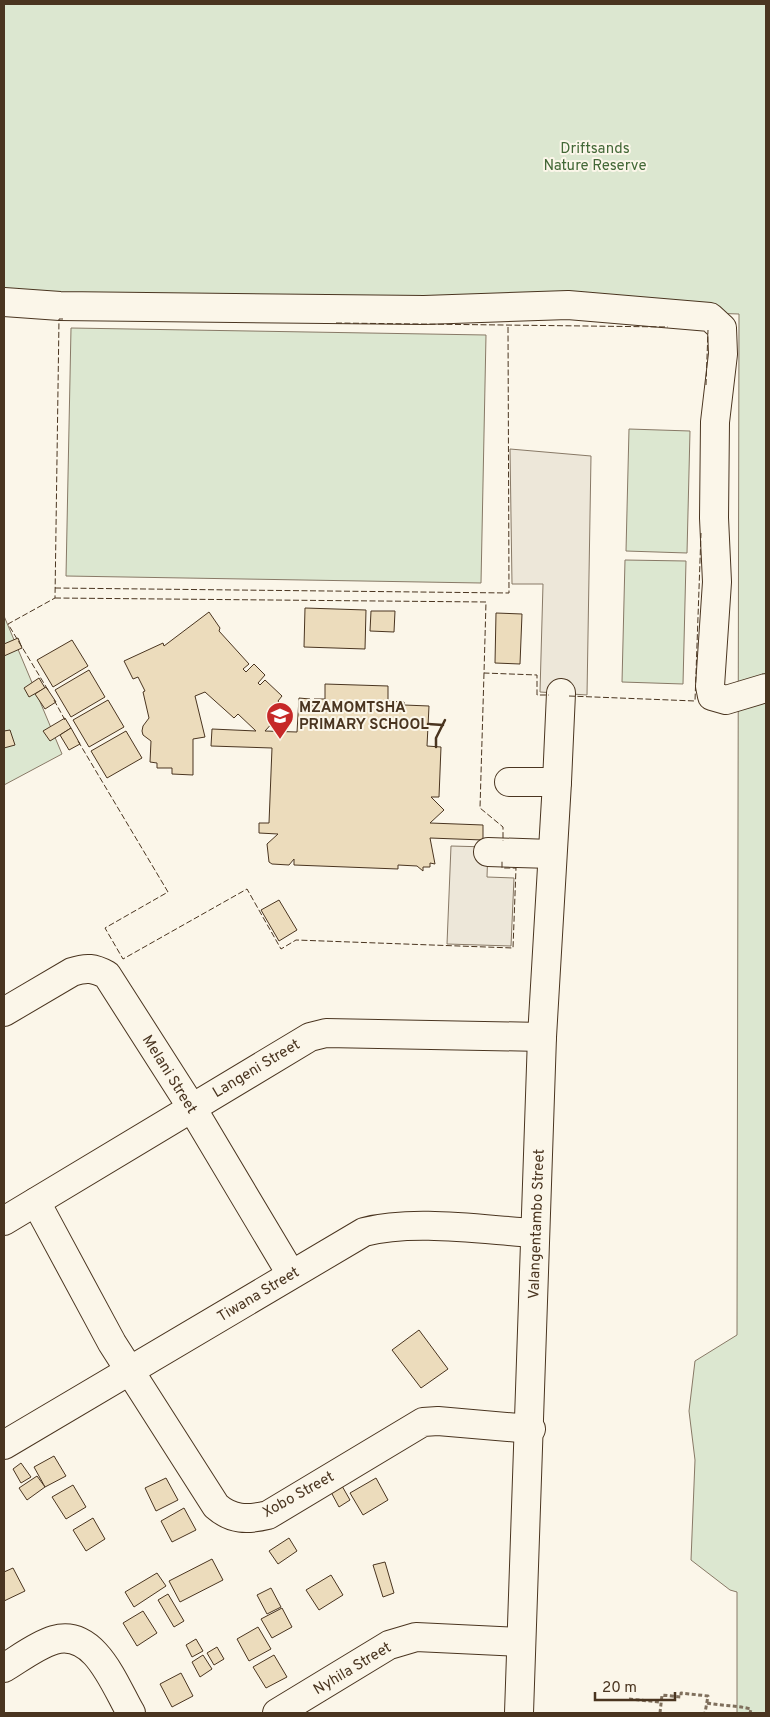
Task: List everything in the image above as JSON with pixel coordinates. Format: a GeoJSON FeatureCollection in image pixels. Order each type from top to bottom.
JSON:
{"type":"FeatureCollection","features":[{"type":"Feature","properties":{"kind":"street"},"geometry":{"type":"LineString","coordinates":[[4,302],[60,306],[424,310],[568,305],[710,317],[722,328],[723,354],[715,422],[714,518],[717,582],[710,686],[712,696],[726,700],[766,688]]}},
{"type":"Feature","properties":{"kind":"street","name":"Valangentambo Street"},"geometry":{"type":"LineString","coordinates":[[519,1713],[531,1429],[542,1037],[557,782],[560,693]]}},
{"type":"Feature","properties":{"kind":"street"},"geometry":{"type":"LineString","coordinates":[[509,782],[557,782]]}},
{"type":"Feature","properties":{"kind":"street"},"geometry":{"type":"LineString","coordinates":[[488,852],[552,854]]}},
{"type":"Feature","properties":{"kind":"street","name":"Melani Street"},"geometry":{"type":"LineString","coordinates":[[4,1012],[72,972],[84,968],[95,969],[107,975],[192,1108],[291,1274]]}},
{"type":"Feature","properties":{"kind":"street","name":"Langeni Street"},"geometry":{"type":"LineString","coordinates":[[4,1221],[303,1040],[318,1034],[367,1033],[542,1037]]}},
{"type":"Feature","properties":{"kind":"street","name":"Xobo Street"},"geometry":{"type":"LineString","coordinates":[[36,1202],[112,1343],[216,1506],[225,1514],[240,1519],[253,1519],[268,1515],[424,1422],[438,1421],[531,1429]]}},
{"type":"Feature","properties":{"kind":"street","name":"Tiwana Street"},"geometry":{"type":"LineString","coordinates":[[4,1444],[131,1371],[364,1232],[382,1227],[412,1226],[536,1233]]}},
{"type":"Feature","properties":{"kind":"street","name":"Nyhila Street"},"geometry":{"type":"LineString","coordinates":[[278,1713],[389,1645],[407,1638],[521,1642]]}},
{"type":"Feature","properties":{"kind":"street"},"geometry":{"type":"LineString","coordinates":[[4,1668],[54,1640],[77,1640],[99,1658],[131,1713]]}},
{"type":"Feature","properties":{"kind":"path"},"geometry":{"type":"LineString","coordinates":[[660,1713],[662,1695],[681,1697],[681,1693],[708,1696],[705,1713]]}},
{"type":"Feature","properties":{"kind":"path"},"geometry":{"type":"LineString","coordinates":[[630,1699],[660,1702]]}},
{"type":"Feature","properties":{"kind":"path"},"geometry":{"type":"LineString","coordinates":[[707,1703],[722,1706],[732,1704],[751,1709],[750,1713]]}},
{"type":"Feature","properties":{"kind":"green space","name":"Driftsands Nature Reserve"},"geometry":{"type":"Polygon","coordinates":[[[4,4],[766,4],[766,1713],[737,1713],[737,1592],[730,1590],[691,1560],[695,1460],[689,1411],[695,1361],[737,1335],[739,314],[182,296],[177,301],[4,290],[4,4]]]}},
{"type":"Feature","properties":{"kind":"green space"},"geometry":{"type":"Polygon","coordinates":[[[71,328],[486,335],[481,583],[66,576],[71,328]]]}},
{"type":"Feature","properties":{"kind":"green space"},"geometry":{"type":"Polygon","coordinates":[[[629,429],[690,431],[687,553],[626,551],[629,429]]]}},
{"type":"Feature","properties":{"kind":"green space"},"geometry":{"type":"Polygon","coordinates":[[[625,560],[686,561],[683,684],[622,682],[625,560]]]}},
{"type":"Feature","properties":{"kind":"green space"},"geometry":{"type":"Polygon","coordinates":[[[4,616],[62,754],[4,785],[4,616]]]}},
{"type":"Feature","properties":{"kind":"shaded area"},"geometry":{"type":"Polygon","coordinates":[[[510,449],[591,456],[587,695],[540,692],[543,584],[512,584],[510,449]]]}},
{"type":"Feature","properties":{"kind":"shaded area"},"geometry":{"type":"Polygon","coordinates":[[[451,846],[488,847],[487,877],[514,878],[511,946],[447,944],[451,846]]]}},
{"type":"Feature","properties":{"kind":"building"},"geometry":{"type":"Polygon","coordinates":[[[305,608],[366,610],[365,649],[304,647],[305,608]]]}},
{"type":"Feature","properties":{"kind":"building"},"geometry":{"type":"Polygon","coordinates":[[[371,611],[395,611],[394,632],[370,631],[371,611]]]}},
{"type":"Feature","properties":{"kind":"building"},"geometry":{"type":"Polygon","coordinates":[[[209,612],[220,628],[219,631],[249,664],[243,669],[246,672],[254,664],[265,675],[258,683],[260,685],[265,680],[282,696],[278,701],[281,705],[270,716],[275,720],[265,731],[297,732],[299,698],[310,699],[310,706],[314,706],[314,699],[325,699],[325,684],[388,686],[388,701],[404,702],[404,705],[429,706],[427,746],[441,747],[439,797],[431,797],[444,810],[430,823],[483,825],[483,840],[430,838],[435,864],[430,863],[430,867],[423,867],[423,871],[417,866],[398,865],[398,869],[294,865],[294,859],[289,865],[272,864],[269,862],[267,844],[278,834],[259,833],[259,823],[269,823],[272,748],[211,746],[212,729],[256,731],[238,714],[234,718],[205,692],[195,696],[205,737],[193,739],[193,775],[172,774],[172,768],[157,768],[157,763],[150,762],[151,741],[143,735],[142,731],[149,718],[143,692],[145,691],[138,677],[133,679],[124,661],[163,643],[164,646],[209,612]]]}},
{"type":"Feature","properties":{"kind":"building"},"geometry":{"type":"Polygon","coordinates":[[[496,613],[522,614],[520,664],[495,663],[496,613]]]}},
{"type":"Feature","properties":{"kind":"building"},"geometry":{"type":"Polygon","coordinates":[[[18,638],[22,648],[4,656],[4,644],[18,638]]]}},
{"type":"Feature","properties":{"kind":"building"},"geometry":{"type":"Polygon","coordinates":[[[72,640],[88,666],[53,687],[37,660],[72,640]]]}},
{"type":"Feature","properties":{"kind":"building"},"geometry":{"type":"Polygon","coordinates":[[[89,670],[105,697],[71,717],[55,690],[89,670]]]}},
{"type":"Feature","properties":{"kind":"building"},"geometry":{"type":"Polygon","coordinates":[[[39,678],[45,688],[29,697],[24,688],[39,678]]]}},
{"type":"Feature","properties":{"kind":"building"},"geometry":{"type":"Polygon","coordinates":[[[46,687],[56,702],[45,709],[35,694],[46,687]]]}},
{"type":"Feature","properties":{"kind":"building"},"geometry":{"type":"Polygon","coordinates":[[[108,700],[124,727],[89,747],[73,720],[108,700]]]}},
{"type":"Feature","properties":{"kind":"building"},"geometry":{"type":"Polygon","coordinates":[[[65,718],[71,728],[50,741],[43,731],[65,718]]]}},
{"type":"Feature","properties":{"kind":"building"},"geometry":{"type":"Polygon","coordinates":[[[71,728],[80,744],[69,750],[60,735],[71,728]]]}},
{"type":"Feature","properties":{"kind":"building"},"geometry":{"type":"Polygon","coordinates":[[[10,730],[15,745],[4,748],[4,731],[10,730]]]}},
{"type":"Feature","properties":{"kind":"building"},"geometry":{"type":"Polygon","coordinates":[[[126,731],[142,758],[107,778],[91,751],[126,731]]]}},
{"type":"Feature","properties":{"kind":"building"},"geometry":{"type":"Polygon","coordinates":[[[279,900],[297,930],[279,941],[261,910],[279,900]]]}},
{"type":"Feature","properties":{"kind":"building"},"geometry":{"type":"Polygon","coordinates":[[[419,1330],[448,1369],[421,1388],[392,1350],[419,1330]]]}},
{"type":"Feature","properties":{"kind":"building"},"geometry":{"type":"Polygon","coordinates":[[[54,1456],[66,1476],[45,1487],[34,1467],[54,1456]]]}},
{"type":"Feature","properties":{"kind":"building"},"geometry":{"type":"Polygon","coordinates":[[[21,1463],[31,1477],[21,1483],[13,1469],[21,1463]]]}},
{"type":"Feature","properties":{"kind":"building"},"geometry":{"type":"Polygon","coordinates":[[[37,1476],[45,1487],[27,1500],[19,1488],[37,1476]]]}},
{"type":"Feature","properties":{"kind":"building"},"geometry":{"type":"Polygon","coordinates":[[[166,1478],[178,1500],[156,1511],[145,1488],[166,1478]]]}},
{"type":"Feature","properties":{"kind":"building"},"geometry":{"type":"Polygon","coordinates":[[[376,1478],[388,1500],[363,1515],[350,1493],[376,1478]]]}},
{"type":"Feature","properties":{"kind":"building"},"geometry":{"type":"Polygon","coordinates":[[[73,1485],[86,1507],[66,1519],[52,1497],[73,1485]]]}},
{"type":"Feature","properties":{"kind":"building"},"geometry":{"type":"Polygon","coordinates":[[[342,1486],[350,1500],[339,1507],[331,1492],[342,1486]]]}},
{"type":"Feature","properties":{"kind":"building"},"geometry":{"type":"Polygon","coordinates":[[[184,1508],[196,1530],[172,1542],[161,1521],[184,1508]]]}},
{"type":"Feature","properties":{"kind":"building"},"geometry":{"type":"Polygon","coordinates":[[[93,1518],[105,1539],[86,1551],[73,1530],[93,1518]]]}},
{"type":"Feature","properties":{"kind":"building"},"geometry":{"type":"Polygon","coordinates":[[[289,1538],[297,1551],[278,1564],[269,1551],[289,1538]]]}},
{"type":"Feature","properties":{"kind":"building"},"geometry":{"type":"Polygon","coordinates":[[[212,1559],[223,1580],[180,1602],[169,1581],[212,1559]]]}},
{"type":"Feature","properties":{"kind":"building"},"geometry":{"type":"Polygon","coordinates":[[[385,1562],[394,1593],[383,1597],[373,1565],[385,1562]]]}},
{"type":"Feature","properties":{"kind":"building"},"geometry":{"type":"Polygon","coordinates":[[[13,1568],[25,1591],[4,1601],[4,1572],[13,1568]]]}},
{"type":"Feature","properties":{"kind":"building"},"geometry":{"type":"Polygon","coordinates":[[[157,1573],[166,1586],[134,1607],[125,1592],[157,1573]]]}},
{"type":"Feature","properties":{"kind":"building"},"geometry":{"type":"Polygon","coordinates":[[[331,1575],[343,1595],[319,1610],[306,1590],[331,1575]]]}},
{"type":"Feature","properties":{"kind":"building"},"geometry":{"type":"Polygon","coordinates":[[[271,1588],[281,1607],[267,1614],[257,1595],[271,1588]]]}},
{"type":"Feature","properties":{"kind":"building"},"geometry":{"type":"Polygon","coordinates":[[[168,1594],[184,1621],[174,1627],[158,1600],[168,1594]]]}},
{"type":"Feature","properties":{"kind":"building"},"geometry":{"type":"Polygon","coordinates":[[[282,1608],[292,1627],[272,1638],[261,1619],[282,1608]]]}},
{"type":"Feature","properties":{"kind":"building"},"geometry":{"type":"Polygon","coordinates":[[[143,1611],[157,1633],[137,1646],[123,1623],[143,1611]]]}},
{"type":"Feature","properties":{"kind":"building"},"geometry":{"type":"Polygon","coordinates":[[[258,1627],[271,1649],[249,1661],[237,1639],[258,1627]]]}},
{"type":"Feature","properties":{"kind":"building"},"geometry":{"type":"Polygon","coordinates":[[[196,1639],[203,1651],[192,1657],[186,1645],[196,1639]]]}},
{"type":"Feature","properties":{"kind":"building"},"geometry":{"type":"Polygon","coordinates":[[[217,1647],[224,1659],[214,1665],[207,1653],[217,1647]]]}},
{"type":"Feature","properties":{"kind":"building"},"geometry":{"type":"Polygon","coordinates":[[[203,1655],[212,1669],[200,1677],[192,1662],[203,1655]]]}},
{"type":"Feature","properties":{"kind":"building"},"geometry":{"type":"Polygon","coordinates":[[[274,1655],[287,1677],[266,1688],[253,1667],[274,1655]]]}},
{"type":"Feature","properties":{"kind":"building"},"geometry":{"type":"Polygon","coordinates":[[[181,1673],[193,1696],[172,1707],[160,1684],[181,1673]]]}},
{"type":"Feature","properties":{"kind":"fence"},"geometry":{"type":"LineString","coordinates":[[48,690],[8,624],[55,598],[59,319],[63,319]]}},
{"type":"Feature","properties":{"kind":"fence"},"geometry":{"type":"LineString","coordinates":[[336,323],[668,327]]}},
{"type":"Feature","properties":{"kind":"fence"},"geometry":{"type":"LineString","coordinates":[[55,588],[509,593],[508,325]]}},
{"type":"Feature","properties":{"kind":"fence"},"geometry":{"type":"LineString","coordinates":[[706,385],[708,330]]}},
{"type":"Feature","properties":{"kind":"fence"},"geometry":{"type":"LineString","coordinates":[[569,696],[695,701],[701,533]]}},
{"type":"Feature","properties":{"kind":"fence"},"geometry":{"type":"LineString","coordinates":[[55,598],[486,602],[484,673],[537,675],[537,695],[549,695]]}},
{"type":"Feature","properties":{"kind":"fence"},"geometry":{"type":"LineString","coordinates":[[484,673],[480,808],[503,827],[503,841]]}},
{"type":"Feature","properties":{"kind":"fence"},"geometry":{"type":"LineString","coordinates":[[54,700],[65,720]]}},
{"type":"Feature","properties":{"kind":"fence"},"geometry":{"type":"LineString","coordinates":[[78,741],[168,892],[105,928],[123,959],[247,889],[281,949],[296,940],[513,948],[516,868],[502,868],[502,861]]}},
{"type":"Feature","properties":{"kind":"wall"},"geometry":{"type":"LineString","coordinates":[[436,747],[436,738],[445,720]]}},
{"type":"Feature","properties":{"kind":"wall"},"geometry":{"type":"LineString","coordinates":[[428,724],[443,725]]}},
{"type":"Feature","properties":{"kind":"place","name":"MZAMOMTSHA PRIMARY SCHOOL"},"geometry":{"type":"Point","coordinates":[280,740]}}]}
